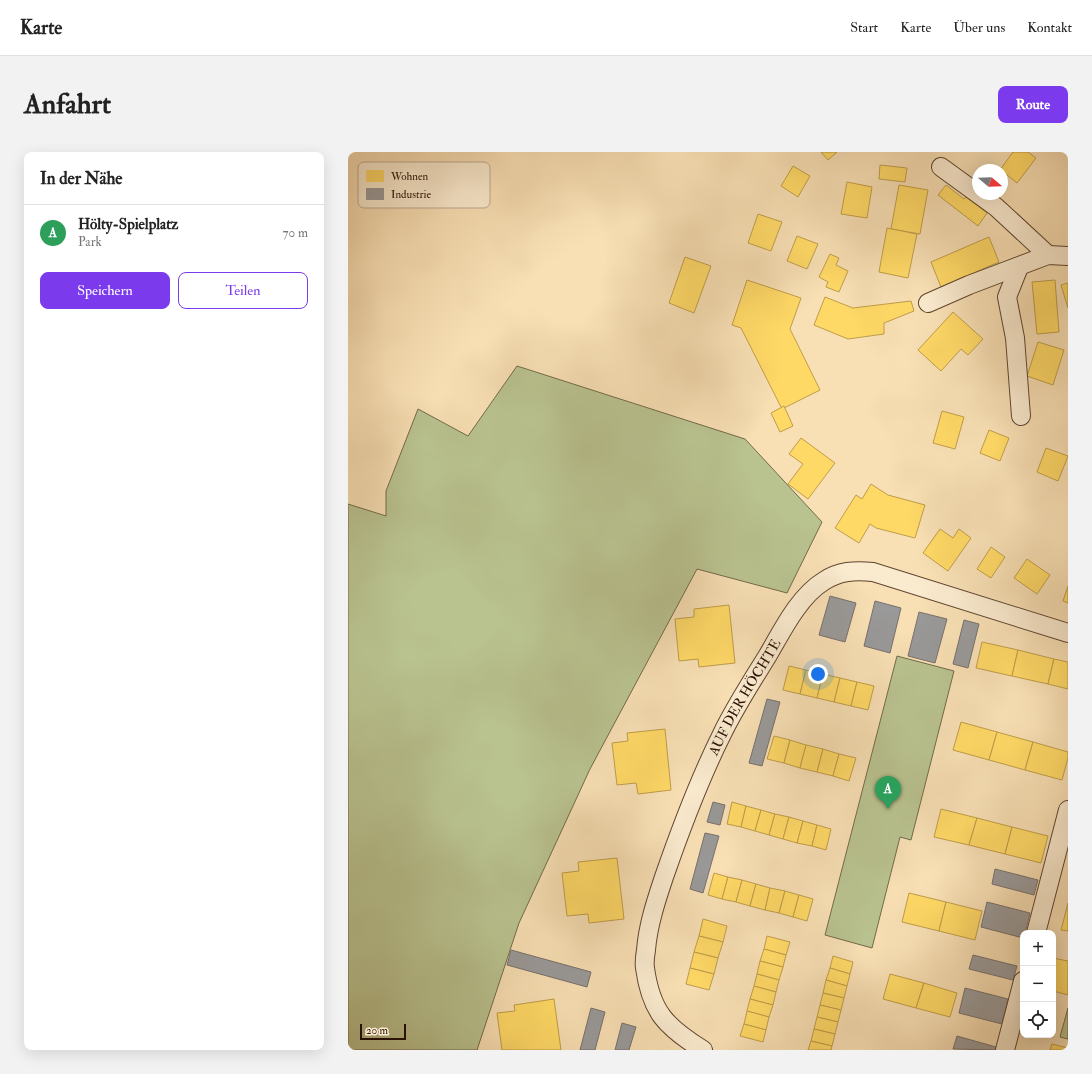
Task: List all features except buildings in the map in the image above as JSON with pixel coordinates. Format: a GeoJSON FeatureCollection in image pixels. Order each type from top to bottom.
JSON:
{"type":"FeatureCollection","features":[{"type":"Feature","properties":{"kind":"street"},"geometry":{"type":"LineString","coordinates":[[941,167],[996,207],[1048,255]]}},
{"type":"Feature","properties":{"kind":"street"},"geometry":{"type":"LineString","coordinates":[[928,303],[969,285],[1048,255],[1068,256]]}},
{"type":"Feature","properties":{"kind":"street"},"geometry":{"type":"LineString","coordinates":[[1019,266],[1007,297],[1014,338],[1021,416]]}},
{"type":"Feature","properties":{"kind":"street","name":"AUF DER HÖCHTE"},"geometry":{"type":"LineString","coordinates":[[703,1050],[683,1037],[662,1017],[651,999],[644,966],[648,930],[658,892],[683,822],[723,732],[786,625],[806,596],[823,581],[840,573],[858,571],[873,572],[1068,632]]}},
{"type":"Feature","properties":{"kind":"street"},"geometry":{"type":"LineString","coordinates":[[1037,930],[1068,810]]}},
{"type":"Feature","properties":{"kind":"street"},"geometry":{"type":"LineString","coordinates":[[1005,1050],[1020,992]]}},
{"type":"Feature","properties":{"kind":"green space"},"geometry":{"type":"Polygon","coordinates":[[[517,366],[745,439],[822,522],[787,593],[697,569],[590,769],[519,923],[477,1050],[348,1050],[348,504],[386,516],[386,491],[418,409],[468,436],[517,366]]]}},
{"type":"Feature","properties":{"kind":"green space"},"geometry":{"type":"Polygon","coordinates":[[[897,656],[954,671],[911,840],[900,837],[872,948],[825,935],[897,656]]]}},
{"type":"Feature","properties":{"kind":"green space"},"geometry":{"type":"Polygon","coordinates":[[[1068,1008],[1068,1039],[1060,1037],[1068,1008]]]}},
{"type":"Feature","properties":{"kind":"place","name":"Hölty-Spielplatz"},"geometry":{"type":"Point","coordinates":[888,809]}}]}
